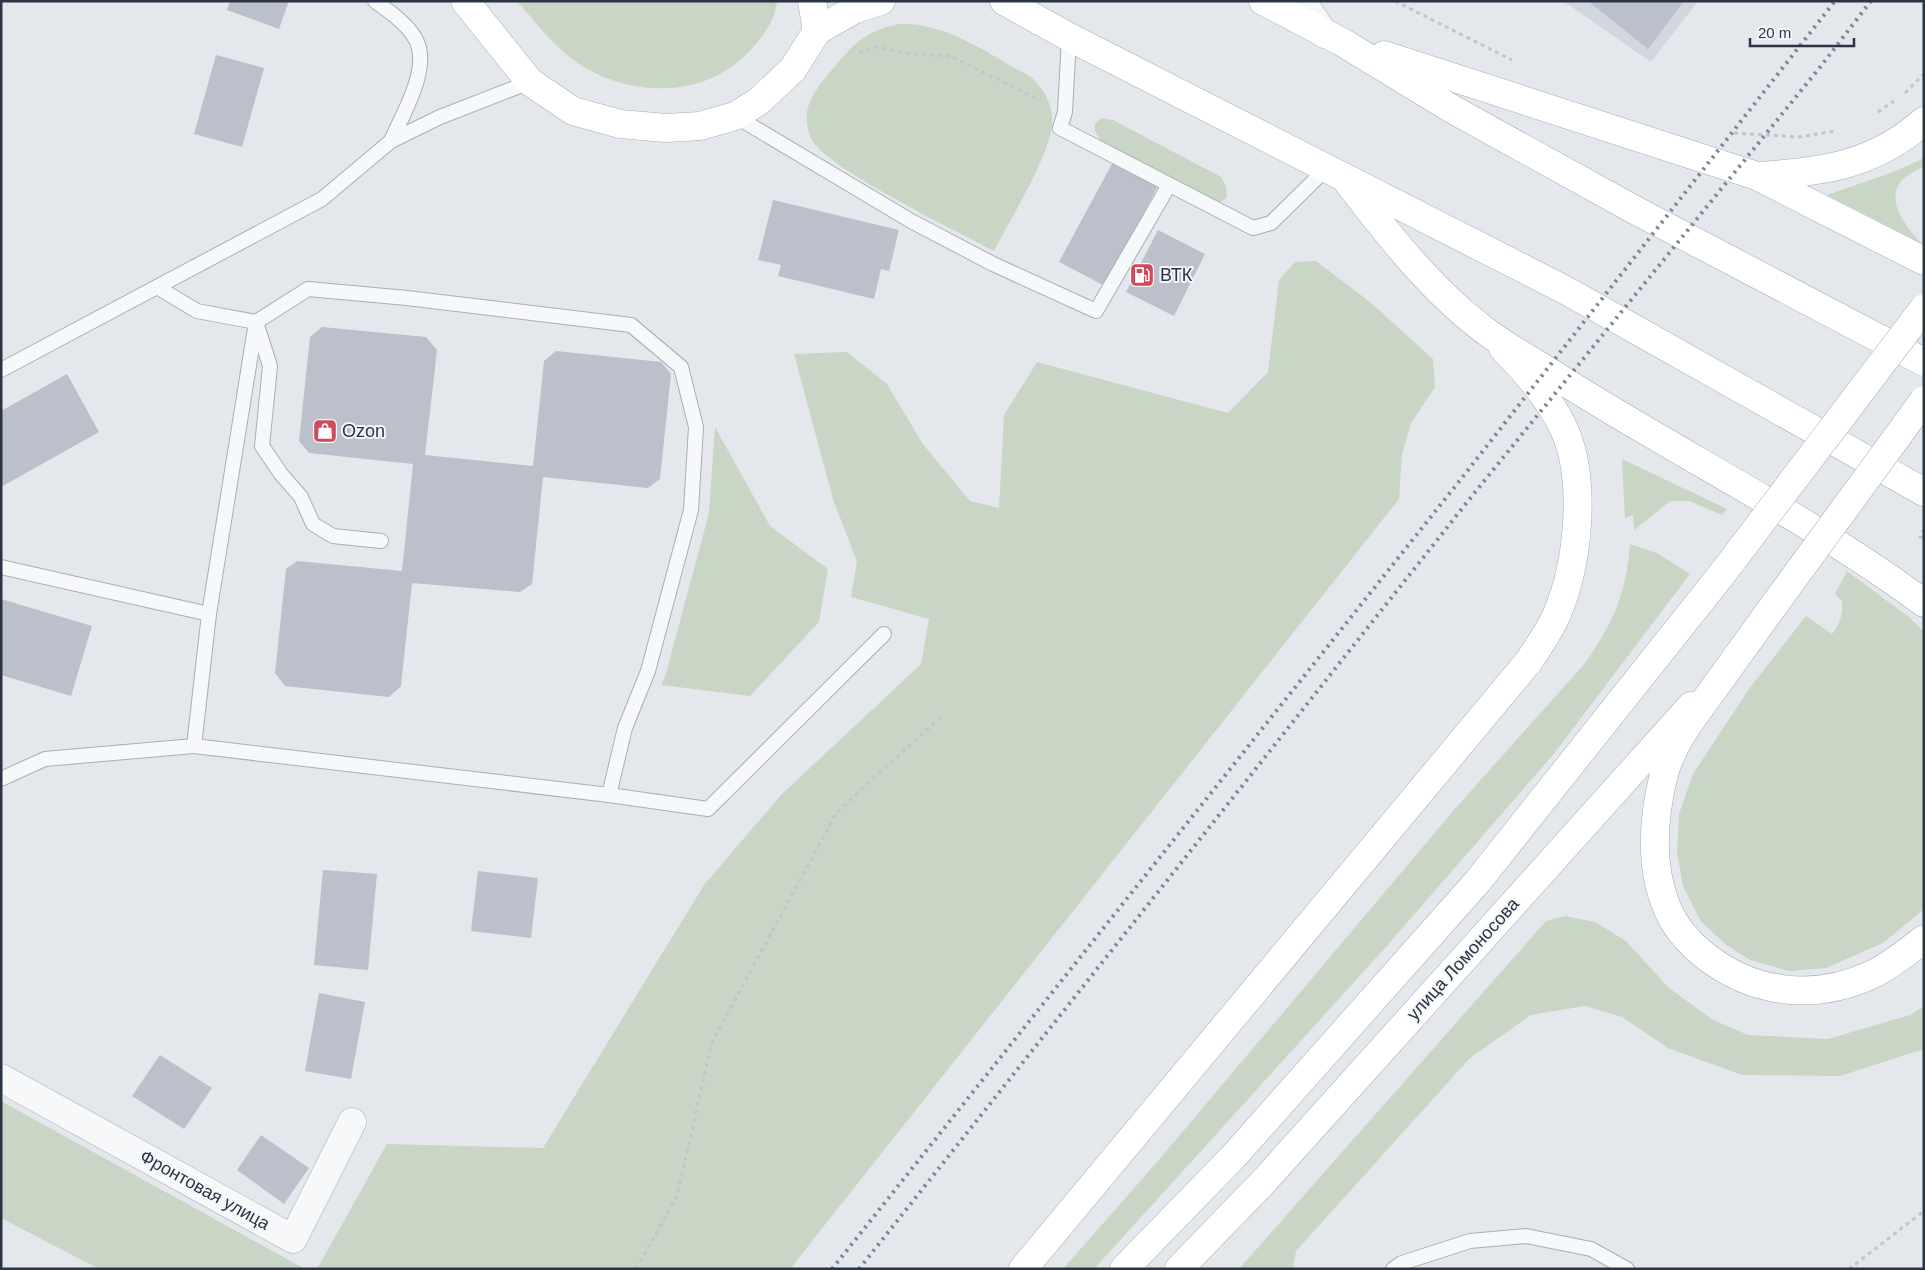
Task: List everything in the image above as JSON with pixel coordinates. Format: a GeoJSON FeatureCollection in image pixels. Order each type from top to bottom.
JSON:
{"type":"FeatureCollection","features":[{"type":"Feature","properties":{"kind":"main road"},"geometry":{"type":"LineString","coordinates":[[465,1],[530,82],[573,111],[620,124],[666,128],[700,126],[735,116],[759,101],[793,69],[817,30],[855,9],[880,1]]}},
{"type":"Feature","properties":{"kind":"main road"},"geometry":{"type":"LineString","coordinates":[[812,1],[817,30]]}},
{"type":"Feature","properties":{"kind":"main road"},"geometry":{"type":"LineString","coordinates":[[1004,1],[1069,37],[1336,172],[1643,332],[1924,492]]}},
{"type":"Feature","properties":{"kind":"main road"},"geometry":{"type":"LineString","coordinates":[[1263,1],[1333,38],[1452,110],[1706,248],[1924,362]]}},
{"type":"Feature","properties":{"kind":"main road"},"geometry":{"type":"LineString","coordinates":[[1333,38],[1757,176],[1924,261]]}},
{"type":"Feature","properties":{"kind":"main road"},"geometry":{"type":"LineString","coordinates":[[1757,176],[1810,173],[1864,159],[1905,138],[1924,121]]}},
{"type":"Feature","properties":{"kind":"main road"},"geometry":{"type":"LineString","coordinates":[[1023,1269],[1528,662],[1556,617],[1570,573],[1577,524],[1577,473],[1562,424],[1558,417],[1536,382],[1490,334],[1459,308],[1408,257],[1336,172]]}},
{"type":"Feature","properties":{"kind":"main road"},"geometry":{"type":"LineString","coordinates":[[1124,1269],[1233,1158],[1478,881],[1722,574],[1924,308]]}},
{"type":"Feature","properties":{"kind":"main road"},"geometry":{"type":"LineString","coordinates":[[1490,334],[1604,407],[1739,485],[1894,581],[1924,603]]}},
{"type":"Feature","properties":{"kind":"main road"},"geometry":{"type":"LineString","coordinates":[[1924,400],[1679,737],[1663,776],[1655,833],[1659,881],[1667,908],[1677,928],[1693,946],[1738,977],[1778,990],[1802,991],[1849,983],[1871,975],[1924,939]]}},
{"type":"Feature","properties":{"kind":"main road","name":"улица Ломоносова"},"geometry":{"type":"LineString","coordinates":[[1180,1269],[1272,1172],[1744,647]]}},
{"type":"Feature","properties":{"kind":"street"},"geometry":{"type":"LineString","coordinates":[[1302,1],[1333,38]]}},
{"type":"Feature","properties":{"kind":"street","name":"Фронтовая улица"},"geometry":{"type":"LineString","coordinates":[[1,1078],[293,1239],[352,1122]]}},
{"type":"Feature","properties":{"kind":"lane"},"geometry":{"type":"LineString","coordinates":[[376,1],[393,15],[415,38],[421,54],[421,70],[391,141]]}},
{"type":"Feature","properties":{"kind":"lane"},"geometry":{"type":"LineString","coordinates":[[1069,37],[1065,112],[1060,128],[1253,228],[1271,223],[1336,172]]}},
{"type":"Feature","properties":{"kind":"lane"},"geometry":{"type":"LineString","coordinates":[[1,370],[322,199],[391,141],[440,117],[530,82]]}},
{"type":"Feature","properties":{"kind":"lane"},"geometry":{"type":"LineString","coordinates":[[735,116],[911,221],[993,264],[1096,311],[1169,184]]}},
{"type":"Feature","properties":{"kind":"lane"},"geometry":{"type":"LineString","coordinates":[[157,287],[197,311],[256,322],[308,288],[631,325],[681,367],[696,427],[691,510],[648,671],[625,728],[609,795]]}},
{"type":"Feature","properties":{"kind":"lane"},"geometry":{"type":"LineString","coordinates":[[256,322],[270,366],[262,446],[281,474],[302,497],[313,524],[333,536],[381,541]]}},
{"type":"Feature","properties":{"kind":"lane"},"geometry":{"type":"LineString","coordinates":[[194,746],[209,614],[256,322]]}},
{"type":"Feature","properties":{"kind":"lane"},"geometry":{"type":"LineString","coordinates":[[1,567],[209,614]]}},
{"type":"Feature","properties":{"kind":"lane"},"geometry":{"type":"LineString","coordinates":[[1,779],[45,759],[194,746],[609,795],[708,809],[884,634]]}},
{"type":"Feature","properties":{"kind":"lane"},"geometry":{"type":"LineString","coordinates":[[1393,1269],[1402,1263],[1470,1241],[1526,1236],[1591,1249],[1627,1269]]}},
{"type":"Feature","properties":{"kind":"path"},"geometry":{"type":"LineString","coordinates":[[1395,1],[1519,64]]}},
{"type":"Feature","properties":{"kind":"path"},"geometry":{"type":"LineString","coordinates":[[858,53],[877,47],[911,54],[950,56],[1065,112]]}},
{"type":"Feature","properties":{"kind":"path"},"geometry":{"type":"LineString","coordinates":[[1871,117],[1907,92],[1924,74]]}},
{"type":"Feature","properties":{"kind":"path"},"geometry":{"type":"LineString","coordinates":[[1732,133],[1799,137],[1838,130]]}},
{"type":"Feature","properties":{"kind":"path"},"geometry":{"type":"LineString","coordinates":[[1924,528],[1920,537],[1924,538]]}},
{"type":"Feature","properties":{"kind":"path"},"geometry":{"type":"LineString","coordinates":[[636,1269],[677,1196],[712,1042],[837,812],[942,716]]}},
{"type":"Feature","properties":{"kind":"path"},"geometry":{"type":"LineString","coordinates":[[1849,1269],[1924,1211]]}},
{"type":"Feature","properties":{"kind":"shaded area"},"geometry":{"type":"Polygon","coordinates":[[[1563,1],[1698,1],[1651,62],[1563,1]]]}},
{"type":"Feature","properties":{"kind":"green space"},"geometry":{"type":"Polygon","coordinates":[[[517,1],[777,1],[772,20],[765,31],[738,62],[721,74],[702,82],[683,87],[662,88],[621,83],[601,76],[576,62],[554,43],[517,1]]]}},
{"type":"Feature","properties":{"kind":"green space"},"geometry":{"type":"Polygon","coordinates":[[[899,24],[934,28],[984,50],[1031,77],[1040,87],[1050,105],[1052,125],[1044,154],[1037,171],[994,251],[924,215],[839,165],[820,150],[811,138],[808,129],[807,112],[812,97],[821,83],[858,42],[875,31],[899,24]]]}},
{"type":"Feature","properties":{"kind":"green space"},"geometry":{"type":"Polygon","coordinates":[[[1101,118],[1113,120],[1221,177],[1226,186],[1227,197],[1220,203],[1101,142],[1095,131],[1095,124],[1101,118]]]}},
{"type":"Feature","properties":{"kind":"green space"},"geometry":{"type":"Polygon","coordinates":[[[1924,158],[1924,166],[1904,178],[1895,194],[1899,212],[1909,229],[1921,243],[1827,195],[1896,171],[1924,158]]]}},
{"type":"Feature","properties":{"kind":"green space"},"geometry":{"type":"Polygon","coordinates":[[[1316,261],[1370,302],[1433,359],[1435,387],[1411,423],[1402,454],[1399,499],[790,1269],[317,1269],[387,1144],[543,1148],[704,885],[781,795],[921,664],[929,619],[851,597],[857,562],[833,499],[794,354],[847,352],[887,384],[923,444],[970,501],[999,508],[1004,415],[1037,362],[1228,413],[1268,372],[1279,280],[1295,262],[1316,261]]]}},
{"type":"Feature","properties":{"kind":"green space"},"geometry":{"type":"Polygon","coordinates":[[[715,427],[770,526],[828,569],[819,622],[750,696],[661,685],[665,677],[709,513],[715,427]]]}},
{"type":"Feature","properties":{"kind":"green space"},"geometry":{"type":"Polygon","coordinates":[[[1622,459],[1727,509],[1722,515],[1689,501],[1670,501],[1634,530],[1633,515],[1625,518],[1622,459]]]}},
{"type":"Feature","properties":{"kind":"green space"},"geometry":{"type":"Polygon","coordinates":[[[1630,544],[1657,553],[1690,574],[1553,755],[1385,948],[1094,1269],[1063,1269],[1157,1162],[1454,810],[1586,662],[1611,620],[1622,593],[1630,544]]]}},
{"type":"Feature","properties":{"kind":"green space"},"geometry":{"type":"Polygon","coordinates":[[[1847,571],[1910,618],[1924,632],[1924,909],[1883,943],[1826,968],[1789,971],[1750,960],[1725,944],[1700,920],[1683,886],[1677,852],[1679,814],[1693,774],[1749,689],[1806,616],[1832,634],[1835,630],[1842,611],[1842,601],[1835,594],[1847,571]]]}},
{"type":"Feature","properties":{"kind":"green space"},"geometry":{"type":"Polygon","coordinates":[[[1565,916],[1595,922],[1626,941],[1669,988],[1713,1020],[1748,1035],[1828,1039],[1910,1015],[1924,1006],[1924,1049],[1840,1076],[1742,1075],[1668,1048],[1622,1017],[1585,1006],[1531,1015],[1470,1058],[1296,1251],[1293,1269],[1239,1269],[1546,921],[1565,916]]]}},
{"type":"Feature","properties":{"kind":"green space"},"geometry":{"type":"Polygon","coordinates":[[[1,1101],[305,1269],[99,1269],[1,1218],[1,1101]]]}},
{"type":"Feature","properties":{"kind":"building"},"geometry":{"type":"Polygon","coordinates":[[[230,1],[289,1],[279,29],[227,10],[230,1]]]}},
{"type":"Feature","properties":{"kind":"building"},"geometry":{"type":"Polygon","coordinates":[[[1588,1],[1684,1],[1648,49],[1588,1]]]}},
{"type":"Feature","properties":{"kind":"building"},"geometry":{"type":"Polygon","coordinates":[[[216,55],[264,68],[242,147],[194,134],[216,55]]]}},
{"type":"Feature","properties":{"kind":"building"},"geometry":{"type":"Polygon","coordinates":[[[1113,162],[1158,186],[1105,286],[1059,262],[1113,162]]]}},
{"type":"Feature","properties":{"kind":"building"},"geometry":{"type":"Polygon","coordinates":[[[773,200],[899,230],[889,271],[881,269],[874,299],[778,276],[781,265],[758,260],[773,200]]]}},
{"type":"Feature","properties":{"kind":"building"},"geometry":{"type":"Polygon","coordinates":[[[1158,230],[1205,254],[1174,316],[1126,292],[1158,230]]]}},
{"type":"Feature","properties":{"kind":"building"},"geometry":{"type":"Polygon","coordinates":[[[322,327],[426,337],[437,350],[425,455],[533,466],[544,361],[556,351],[661,362],[671,374],[660,479],[648,488],[543,477],[532,584],[520,592],[412,583],[401,686],[389,697],[285,686],[275,673],[286,569],[297,561],[402,571],[413,464],[309,453],[299,441],[310,337],[322,327]]]}},
{"type":"Feature","properties":{"kind":"building"},"geometry":{"type":"Polygon","coordinates":[[[67,374],[99,432],[1,487],[1,411],[67,374]]]}},
{"type":"Feature","properties":{"kind":"building"},"geometry":{"type":"Polygon","coordinates":[[[1,599],[92,626],[71,696],[1,675],[1,599]]]}},
{"type":"Feature","properties":{"kind":"building"},"geometry":{"type":"Polygon","coordinates":[[[323,870],[377,874],[368,970],[314,965],[323,870]]]}},
{"type":"Feature","properties":{"kind":"building"},"geometry":{"type":"Polygon","coordinates":[[[478,871],[538,878],[531,938],[471,931],[478,871]]]}},
{"type":"Feature","properties":{"kind":"building"},"geometry":{"type":"Polygon","coordinates":[[[319,993],[365,1002],[351,1079],[305,1071],[319,993]]]}},
{"type":"Feature","properties":{"kind":"building"},"geometry":{"type":"Polygon","coordinates":[[[160,1055],[212,1088],[184,1129],[132,1096],[160,1055]]]}},
{"type":"Feature","properties":{"kind":"building"},"geometry":{"type":"Polygon","coordinates":[[[261,1135],[309,1168],[284,1204],[237,1170],[261,1135]]]}},
{"type":"Feature","properties":{"kind":"railway"},"geometry":{"type":"LineString","coordinates":[[832,1269],[1461,479],[1835,1]]}},
{"type":"Feature","properties":{"kind":"railway"},"geometry":{"type":"LineString","coordinates":[[859,1269],[1476,491],[1821,66],[1871,1]]}},
{"type":"Feature","properties":{"kind":"place","name":"ВТК"},"geometry":{"type":"Point","coordinates":[1142,275]}},
{"type":"Feature","properties":{"kind":"place","name":"Ozon"},"geometry":{"type":"Point","coordinates":[325,431]}}]}
